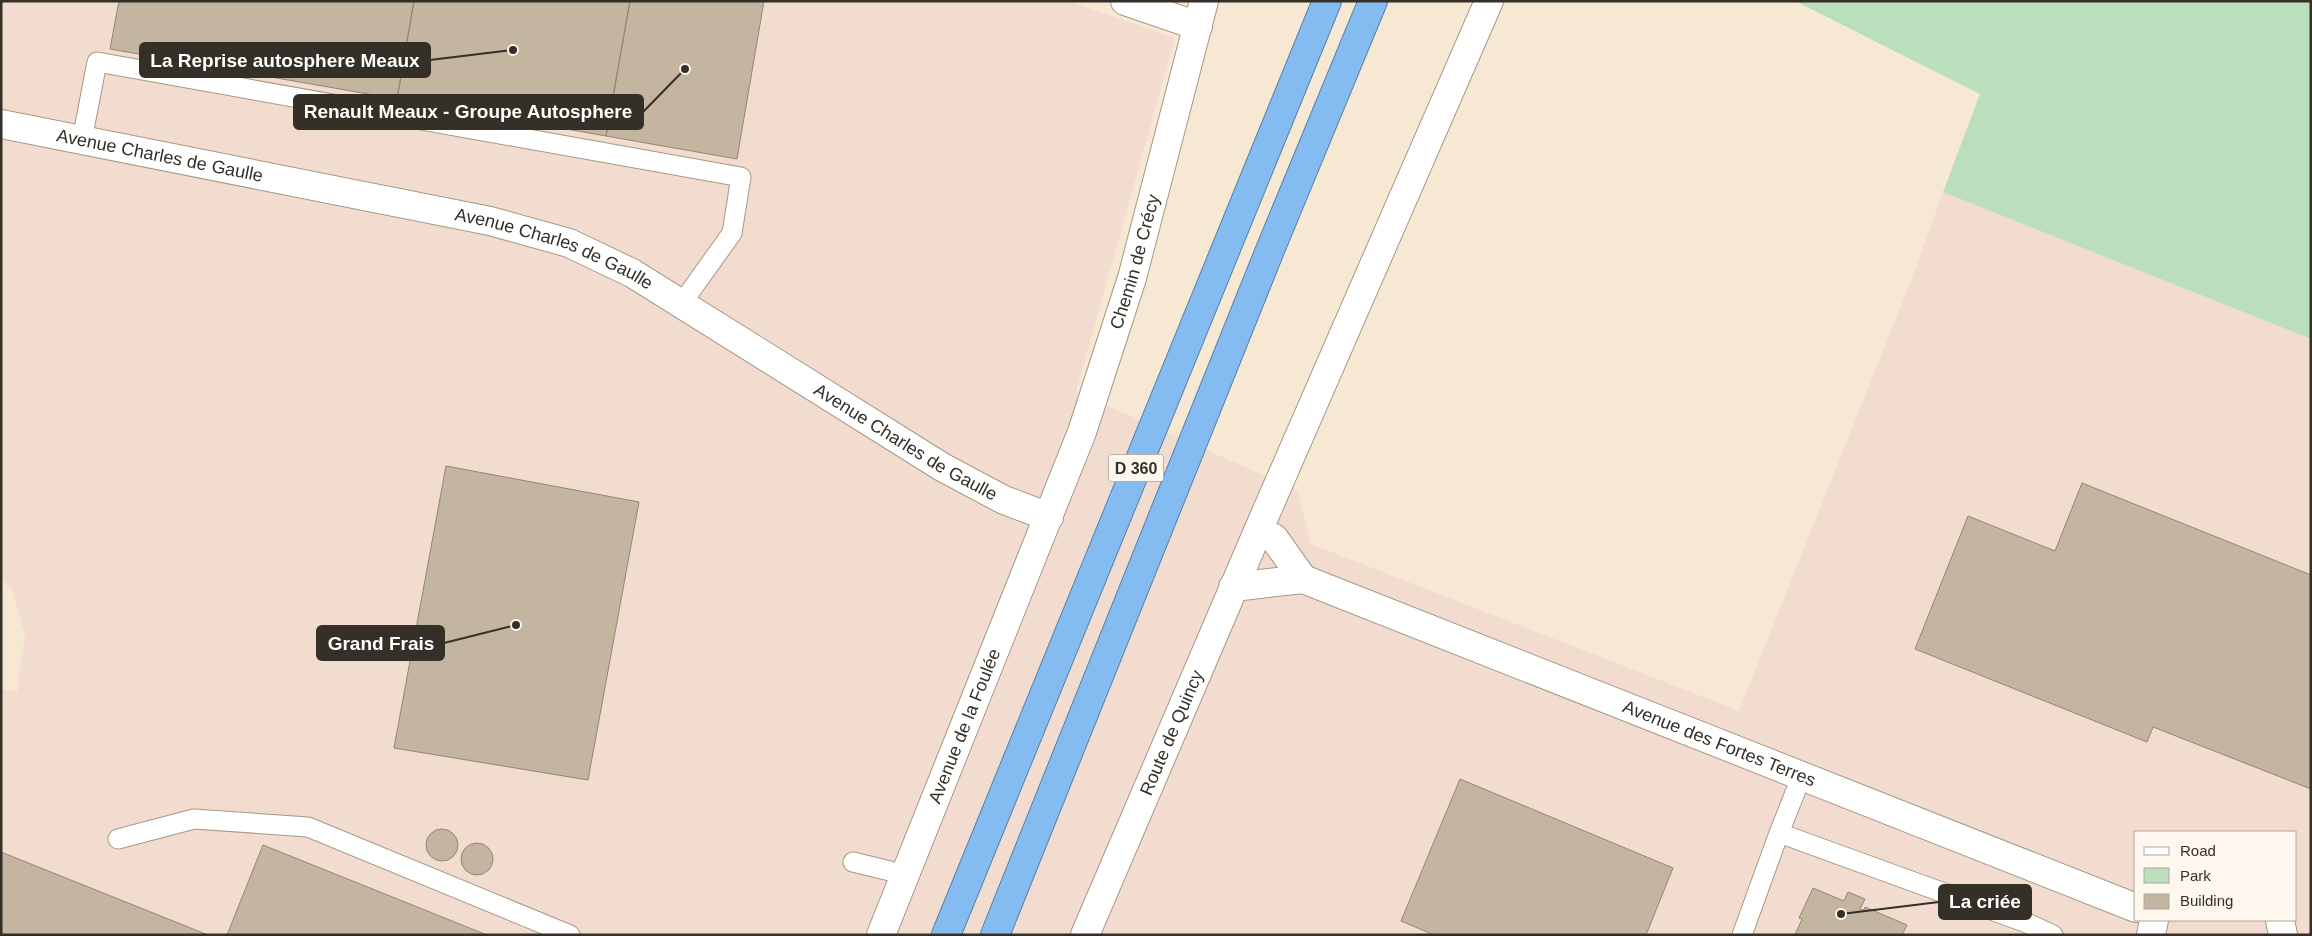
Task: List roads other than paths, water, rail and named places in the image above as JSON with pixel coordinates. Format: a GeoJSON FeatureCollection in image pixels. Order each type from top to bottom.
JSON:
{"type":"FeatureCollection","features":[{"type":"Feature","properties":{"kind":"highway","name":"D 360"},"geometry":{"type":"LineString","coordinates":[[946,935],[1327,1]]}},
{"type":"Feature","properties":{"kind":"highway","name":"D 360"},"geometry":{"type":"LineString","coordinates":[[995,935],[1263,268],[1373,1]]}},
{"type":"Feature","properties":{"kind":"street"},"geometry":{"type":"LineString","coordinates":[[1125,1],[1201,14]]}},
{"type":"Feature","properties":{"kind":"street","name":"Route de Quincy"},"geometry":{"type":"LineString","coordinates":[[1085,935],[1258,531],[1489,1]]}},
{"type":"Feature","properties":{"kind":"street","name":"Chemin de Crécy"},"geometry":{"type":"LineString","coordinates":[[1049,517],[1082,432],[1132,278],[1201,14]]}},
{"type":"Feature","properties":{"kind":"street","name":"Avenue Charles de Gaulle"},"geometry":{"type":"LineString","coordinates":[[1,124],[490,221],[569,243],[632,273],[682,303],[942,467],[1004,500],[1049,517]]}},
{"type":"Feature","properties":{"kind":"street","name":"Avenue de la Foulée"},"geometry":{"type":"LineString","coordinates":[[881,935],[1049,517]]}},
{"type":"Feature","properties":{"kind":"street"},"geometry":{"type":"LineString","coordinates":[[1258,531],[1274,538],[1303,579]]}},
{"type":"Feature","properties":{"kind":"street","name":"Avenue des Fortes Terres"},"geometry":{"type":"LineString","coordinates":[[1234,587],[1303,579],[1802,774],[2134,907]]}},
{"type":"Feature","properties":{"kind":"street"},"geometry":{"type":"LineString","coordinates":[[2151,935],[2154,921]]}},
{"type":"Feature","properties":{"kind":"street"},"geometry":{"type":"LineString","coordinates":[[2280,921],[2283,935]]}},
{"type":"Feature","properties":{"kind":"lane"},"geometry":{"type":"LineString","coordinates":[[82,140],[97,62],[741,178],[732,233],[682,303]]}},
{"type":"Feature","properties":{"kind":"lane"},"geometry":{"type":"LineString","coordinates":[[1742,935],[1802,774]]}},
{"type":"Feature","properties":{"kind":"lane"},"geometry":{"type":"LineString","coordinates":[[118,839],[194,819],[308,827],[570,935]]}},
{"type":"Feature","properties":{"kind":"lane"},"geometry":{"type":"LineString","coordinates":[[1779,833],[2027,923],[2053,935]]}},
{"type":"Feature","properties":{"kind":"lane"},"geometry":{"type":"LineString","coordinates":[[853,862],[890,871],[905,877]]}},
{"type":"Feature","properties":{"kind":"place","name":"La Reprise autosphere Meaux"},"geometry":{"type":"Point","coordinates":[513,50]}},
{"type":"Feature","properties":{"kind":"place","name":"Renault Meaux - Groupe Autosphere"},"geometry":{"type":"Point","coordinates":[685,69]}},
{"type":"Feature","properties":{"kind":"place","name":"Grand Frais"},"geometry":{"type":"Point","coordinates":[516,625]}},
{"type":"Feature","properties":{"kind":"place","name":"La criée"},"geometry":{"type":"Point","coordinates":[1841,914]}}]}
